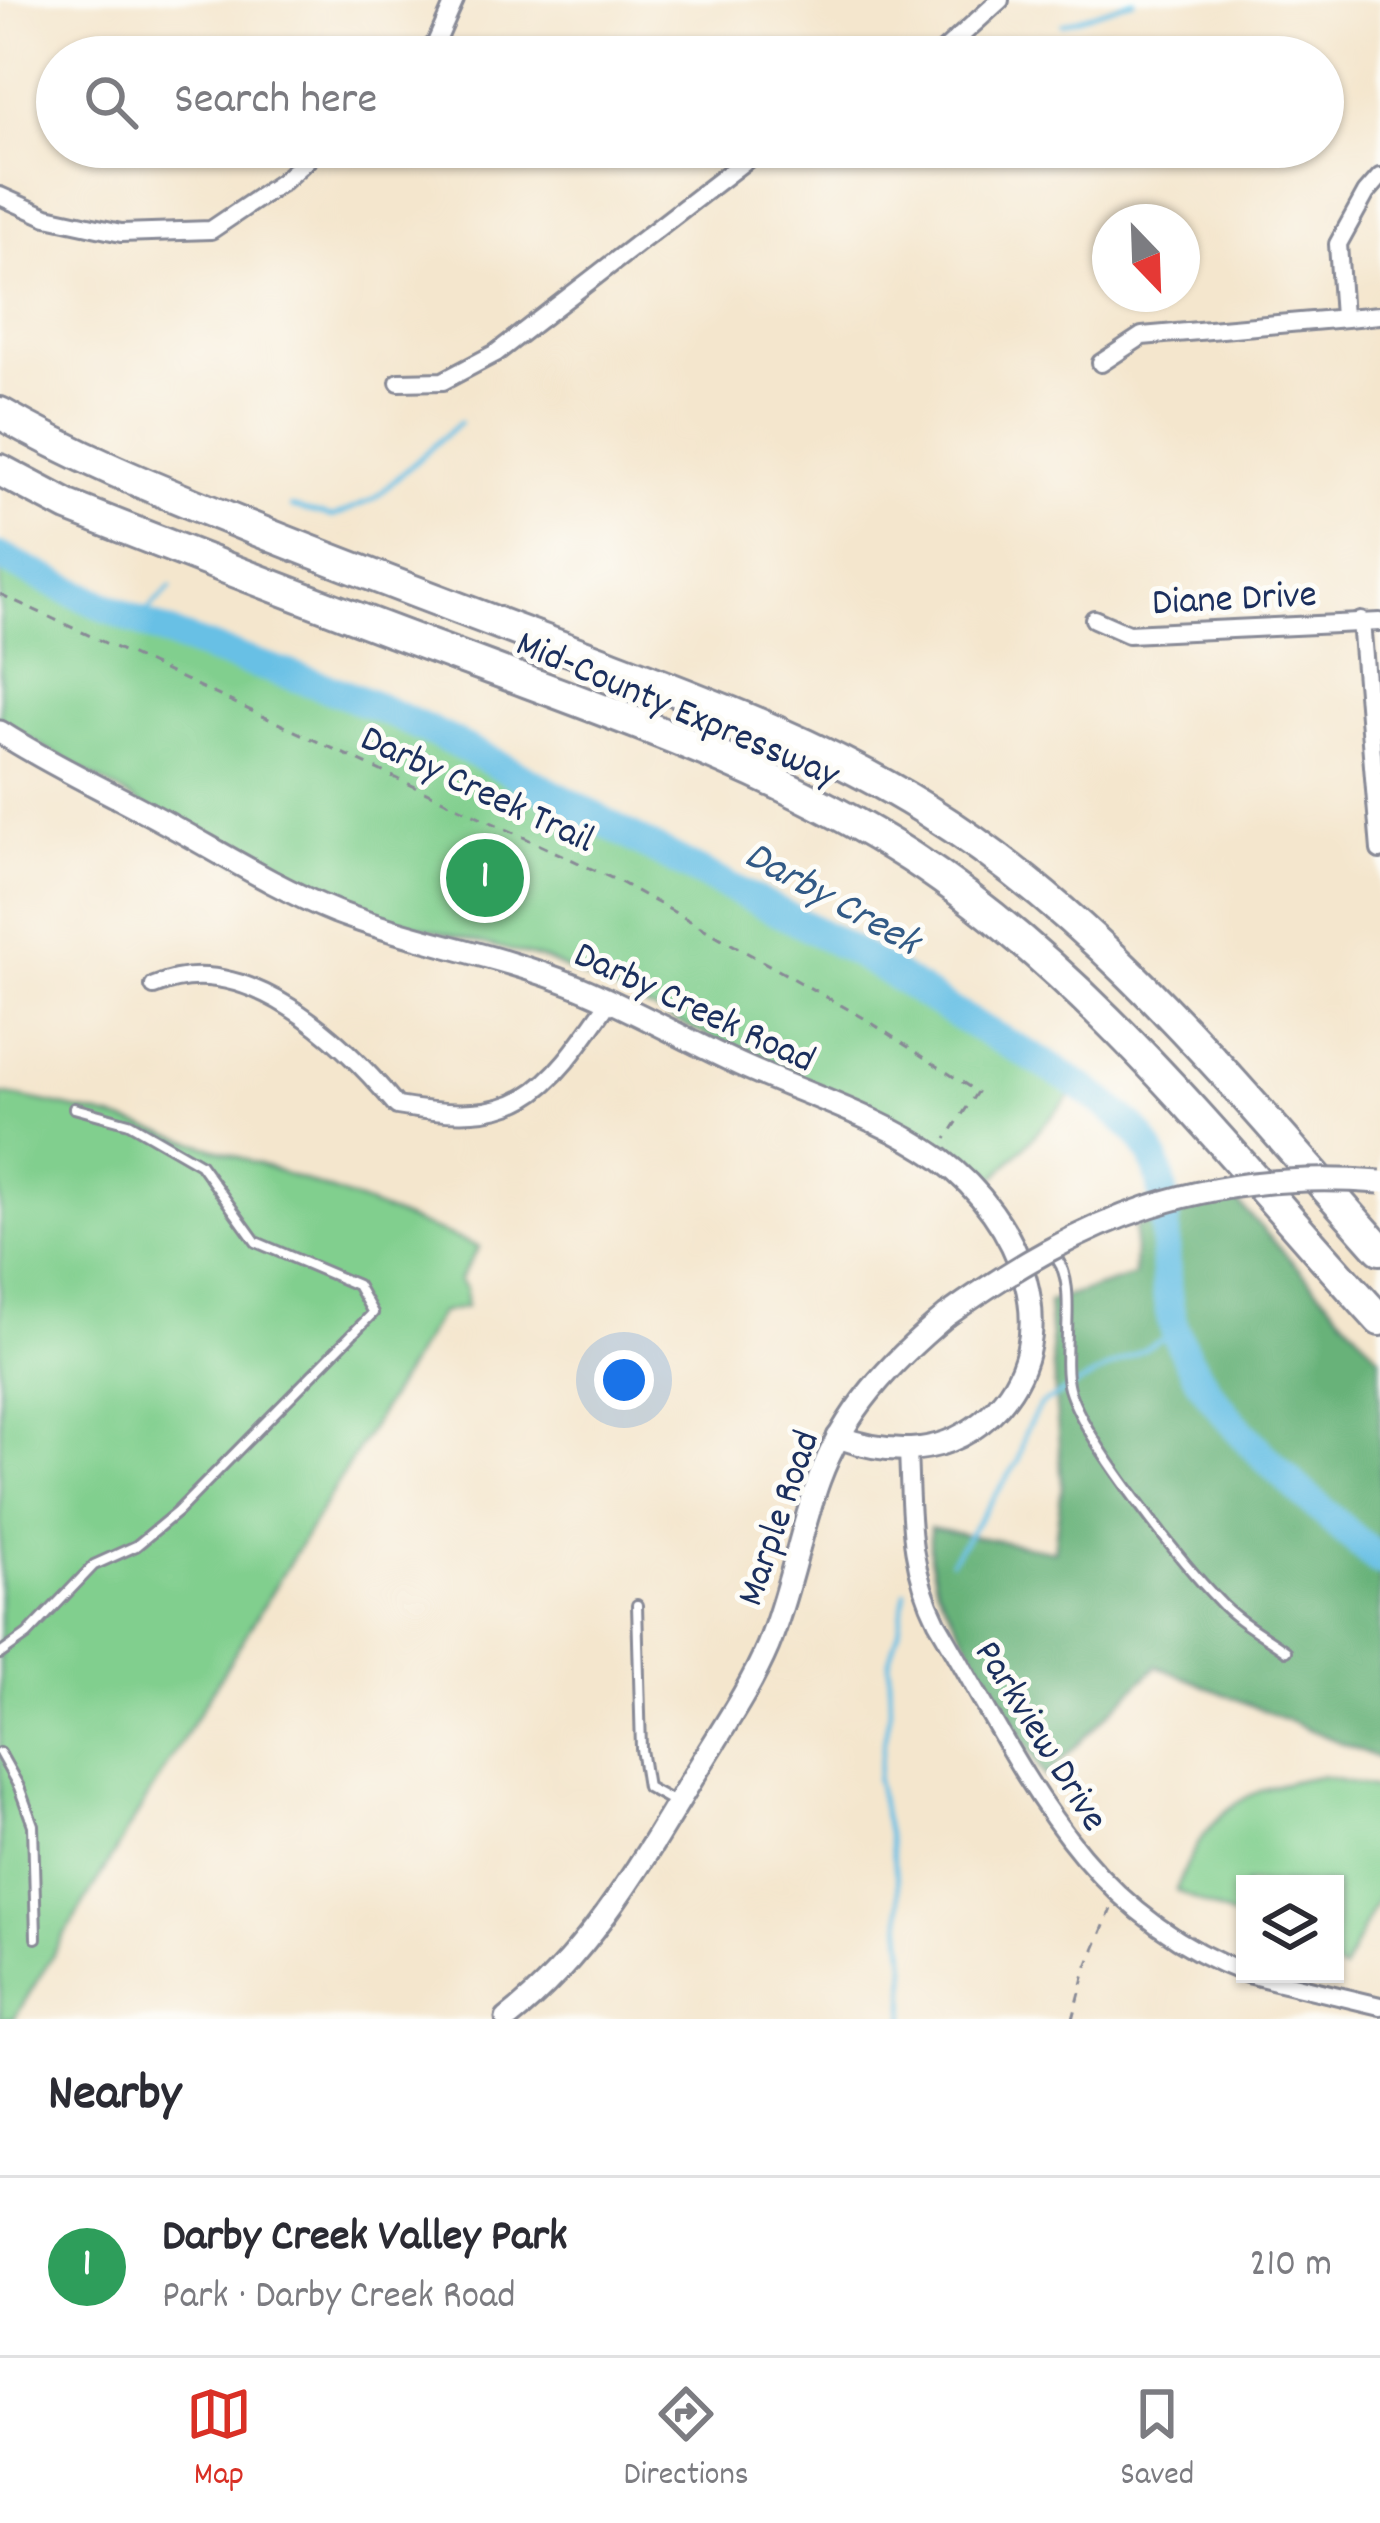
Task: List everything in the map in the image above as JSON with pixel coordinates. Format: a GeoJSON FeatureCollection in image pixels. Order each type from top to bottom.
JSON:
{"type":"FeatureCollection","features":[{"type":"Feature","properties":{"kind":"highway","name":"Mid-County Expressway"},"geometry":{"type":"LineString","coordinates":[[0,413],[53,444],[124,476],[737,713],[854,768],[927,810],[1004,864],[1078,925],[1194,1038],[1380,1250]]}},
{"type":"Feature","properties":{"kind":"highway","name":"Mid-County Expressway"},"geometry":{"type":"LineString","coordinates":[[0,470],[84,512],[647,726],[805,796],[912,858],[1000,923],[1102,1012],[1380,1320]]}},
{"type":"Feature","properties":{"kind":"street"},"geometry":{"type":"LineString","coordinates":[[439,36],[455,0]]}},
{"type":"Feature","properties":{"kind":"street"},"geometry":{"type":"LineString","coordinates":[[960,36],[1000,0]]}},
{"type":"Feature","properties":{"kind":"street"},"geometry":{"type":"LineString","coordinates":[[0,196],[47,217],[121,233],[211,230],[298,168]]}},
{"type":"Feature","properties":{"kind":"street"},"geometry":{"type":"LineString","coordinates":[[399,382],[442,381],[496,352],[736,168]]}},
{"type":"Feature","properties":{"kind":"street"},"geometry":{"type":"LineString","coordinates":[[1343,317],[1338,244],[1380,177]]}},
{"type":"Feature","properties":{"kind":"street"},"geometry":{"type":"LineString","coordinates":[[1101,363],[1142,335],[1380,315]]}},
{"type":"Feature","properties":{"kind":"street","name":"Diane Drive"},"geometry":{"type":"LineString","coordinates":[[1094,619],[1127,634],[1371,621]]}},
{"type":"Feature","properties":{"kind":"street"},"geometry":{"type":"LineString","coordinates":[[1371,621],[1380,850]]}},
{"type":"Feature","properties":{"kind":"street","name":"Darby Creek Road"},"geometry":{"type":"LineString","coordinates":[[0,731],[300,897],[372,924],[526,968],[610,1000],[935,1156],[975,1190],[1012,1245],[1030,1298],[1032,1331],[1024,1367],[1008,1396],[979,1425],[940,1446],[880,1451],[838,1437]]}},
{"type":"Feature","properties":{"kind":"street"},"geometry":{"type":"LineString","coordinates":[[154,986],[175,977],[217,979],[260,990],[322,1031],[364,1067],[397,1106],[450,1115],[492,1111],[534,1094],[568,1061],[610,1000]]}},
{"type":"Feature","properties":{"kind":"street","name":"Marple Road"},"geometry":{"type":"LineString","coordinates":[[507,2019],[534,1998],[590,1936],[677,1804],[766,1651],[819,1480],[838,1437],[880,1377],[946,1316],[1056,1244],[1100,1223],[1208,1189],[1272,1182],[1380,1182]]}},
{"type":"Feature","properties":{"kind":"street","name":"Parkview Drive"},"geometry":{"type":"LineString","coordinates":[[908,1451],[912,1551],[930,1607],[1065,1836],[1120,1898],[1174,1939],[1236,1969]]}},
{"type":"Feature","properties":{"kind":"street","name":"Parkview Drive"},"geometry":{"type":"LineString","coordinates":[[1284,1983],[1380,2006]]}},
{"type":"Feature","properties":{"kind":"lane"},"geometry":{"type":"LineString","coordinates":[[0,1654],[28,1635],[94,1565],[136,1546],[177,1512],[373,1313],[357,1285],[256,1242],[200,1164],[129,1123],[74,1108]]}},
{"type":"Feature","properties":{"kind":"lane"},"geometry":{"type":"LineString","coordinates":[[1012,1245],[1037,1249],[1061,1262],[1066,1279],[1068,1385],[1116,1468],[1222,1605],[1286,1651]]}},
{"type":"Feature","properties":{"kind":"lane"},"geometry":{"type":"LineString","coordinates":[[637,1605],[641,1749],[647,1787],[677,1804]]}},
{"type":"Feature","properties":{"kind":"lane"},"geometry":{"type":"LineString","coordinates":[[0,1753],[33,1825],[36,1938]]}},
{"type":"Feature","properties":{"kind":"path","name":"Darby Creek Trail"},"geometry":{"type":"LineString","coordinates":[[0,594],[622,883],[864,1018],[977,1092],[935,1156]]}},
{"type":"Feature","properties":{"kind":"path"},"geometry":{"type":"LineString","coordinates":[[1073,2019],[1099,1931],[1120,1898]]}},
{"type":"Feature","properties":{"kind":"green space"},"geometry":{"type":"Polygon","coordinates":[[[0,566],[148,635],[310,689],[522,784],[900,987],[1074,1092],[993,1180],[890,1121],[546,960],[346,907],[233,859],[0,721],[0,566]]]}},
{"type":"Feature","properties":{"kind":"green space"},"geometry":{"type":"Polygon","coordinates":[[[0,1094],[183,1139],[479,1247],[459,1280],[466,1289],[466,1307],[440,1313],[14,2019],[0,2019],[0,1094]]]}},
{"type":"Feature","properties":{"kind":"green space"},"geometry":{"type":"Polygon","coordinates":[[[1233,1197],[1380,1357],[1380,1759],[1157,1666],[1045,1777],[937,1588],[930,1528],[1054,1551],[1062,1485],[1048,1302],[1134,1276],[1135,1227],[1233,1197]]]}},
{"type":"Feature","properties":{"kind":"green space"},"geometry":{"type":"Polygon","coordinates":[[[1321,1776],[1380,1789],[1380,1893],[1344,1969],[1344,1875],[1236,1875],[1236,1919],[1176,1890],[1213,1823],[1247,1797],[1321,1776]]]}},
{"type":"Feature","properties":{"kind":"waterway"},"geometry":{"type":"LineString","coordinates":[[1062,24],[1134,0]]}},
{"type":"Feature","properties":{"kind":"waterway"},"geometry":{"type":"LineString","coordinates":[[291,507],[333,517],[374,499],[460,422]]}},
{"type":"Feature","properties":{"kind":"waterway","name":"Darby Creek"},"geometry":{"type":"LineString","coordinates":[[0,557],[148,625],[342,693],[470,751],[843,946],[1090,1093],[1131,1126],[1148,1147],[1158,1171],[1169,1307],[1192,1366],[1237,1428],[1380,1561]]}},
{"type":"Feature","properties":{"kind":"waterway"},"geometry":{"type":"LineString","coordinates":[[137,621],[171,587]]}},
{"type":"Feature","properties":{"kind":"waterway"},"geometry":{"type":"LineString","coordinates":[[951,1561],[1018,1462],[1025,1432],[1040,1405],[1176,1332]]}},
{"type":"Feature","properties":{"kind":"waterway"},"geometry":{"type":"LineString","coordinates":[[905,1591],[889,1662],[890,1709],[877,1780],[897,1878],[906,1971],[905,2019]]}},
{"type":"Feature","properties":{"kind":"place","name":"Darby Creek Valley Park"},"geometry":{"type":"Point","coordinates":[485,878]}}]}
